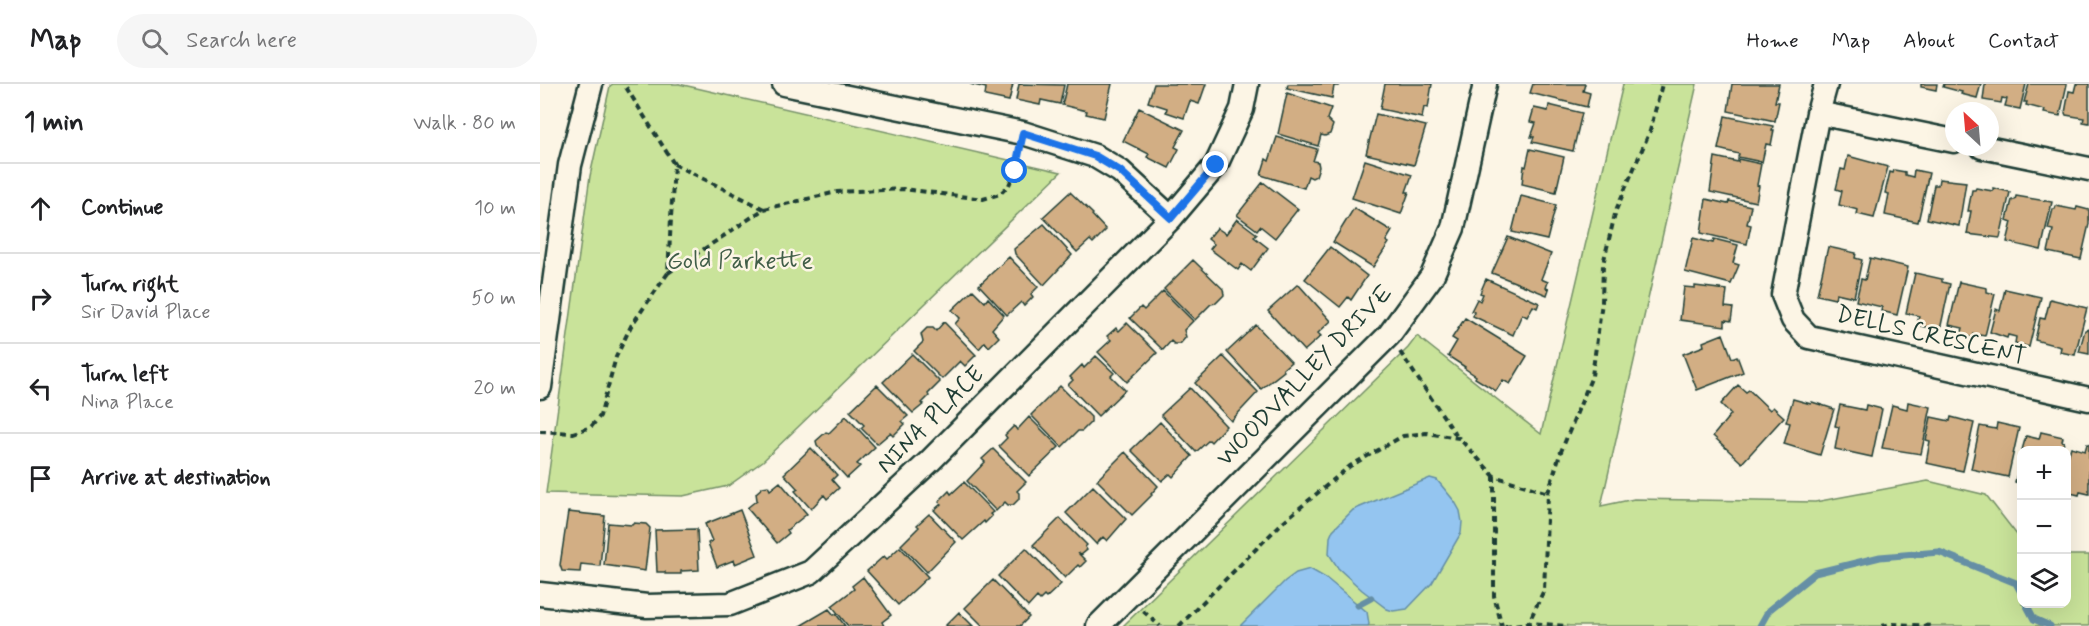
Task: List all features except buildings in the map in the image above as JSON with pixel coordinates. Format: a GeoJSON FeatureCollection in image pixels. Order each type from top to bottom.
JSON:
{"type":"FeatureCollection","features":[{"type":"Feature","properties":{"kind":"street"},"geometry":{"type":"LineString","coordinates":[[540,387],[547,279],[570,165],[591,84]]}},
{"type":"Feature","properties":{"kind":"street"},"geometry":{"type":"LineString","coordinates":[[784,84],[1023,133],[1095,156],[1120,171],[1171,218]]}},
{"type":"Feature","properties":{"kind":"street","name":"NINA PLACE"},"geometry":{"type":"LineString","coordinates":[[540,594],[647,606],[730,604],[811,572],[930,461],[1171,218],[1216,165],[1242,109],[1247,84]]}},
{"type":"Feature","properties":{"kind":"street","name":"WOODVALLEY DRIVE"},"geometry":{"type":"LineString","coordinates":[[1098,626],[1389,334],[1432,276],[1453,228],[1485,84]]}},
{"type":"Feature","properties":{"kind":"street","name":"DELLS CRESCENT"},"geometry":{"type":"LineString","coordinates":[[1826,84],[1818,113],[1783,296],[1793,320],[1809,337],[2089,399]]}},
{"type":"Feature","properties":{"kind":"street"},"geometry":{"type":"LineString","coordinates":[[1818,113],[1945,139]]}},
{"type":"Feature","properties":{"kind":"street"},"geometry":{"type":"LineString","coordinates":[[1999,150],[2089,169]]}},
{"type":"Feature","properties":{"kind":"path"},"geometry":{"type":"LineString","coordinates":[[624,84],[674,164],[764,208]]}},
{"type":"Feature","properties":{"kind":"path"},"geometry":{"type":"LineString","coordinates":[[1528,624],[1544,590],[1548,493],[1560,454],[1592,376],[1602,302],[1603,264],[1616,210],[1650,131],[1662,84]]}},
{"type":"Feature","properties":{"kind":"path"},"geometry":{"type":"LineString","coordinates":[[540,431],[573,433],[591,427],[600,416],[616,357],[631,326],[668,273],[764,208],[837,192],[903,189],[983,199],[1000,194],[1009,185],[1015,171],[1023,133]]}},
{"type":"Feature","properties":{"kind":"path"},"geometry":{"type":"LineString","coordinates":[[668,273],[674,164]]}},
{"type":"Feature","properties":{"kind":"path"},"geometry":{"type":"LineString","coordinates":[[1389,334],[1459,438],[1494,476],[1548,493]]}},
{"type":"Feature","properties":{"kind":"path"},"geometry":{"type":"LineString","coordinates":[[1179,626],[1284,521],[1350,466],[1403,436],[1426,433],[1459,438]]}},
{"type":"Feature","properties":{"kind":"path"},"geometry":{"type":"LineString","coordinates":[[1494,476],[1494,596],[1504,626],[1528,624],[1568,626]]}},
{"type":"Feature","properties":{"kind":"path"},"geometry":{"type":"LineString","coordinates":[[1882,626],[1892,624],[1934,626]]}},
{"type":"Feature","properties":{"kind":"green space","name":"Gold Parkette"},"geometry":{"type":"Polygon","coordinates":[[[613,84],[679,84],[1061,172],[763,461],[728,486],[683,496],[546,493],[590,176],[610,86],[613,84]]]}},
{"type":"Feature","properties":{"kind":"green space"},"geometry":{"type":"Polygon","coordinates":[[[1623,84],[1697,84],[1601,506],[1634,499],[1815,502],[1928,481],[1986,495],[2017,535],[2017,608],[2071,608],[2071,555],[2089,555],[2089,626],[1123,626],[1408,348],[1417,336],[1541,434],[1623,84]]]}},
{"type":"Feature","properties":{"kind":"water"},"geometry":{"type":"Polygon","coordinates":[[[1430,478],[1437,480],[1455,502],[1460,511],[1461,533],[1432,583],[1407,609],[1393,611],[1362,590],[1338,568],[1329,554],[1330,537],[1333,530],[1353,510],[1430,478]]]}},
{"type":"Feature","properties":{"kind":"water"},"geometry":{"type":"Polygon","coordinates":[[[1310,569],[1326,578],[1367,612],[1368,626],[1240,626],[1285,581],[1296,573],[1310,569]]]}},
{"type":"Feature","properties":{"kind":"waterway"},"geometry":{"type":"LineString","coordinates":[[1760,626],[1769,610],[1815,573],[1880,557],[1939,552],[2017,585]]}},
{"type":"Feature","properties":{"kind":"waterway"},"geometry":{"type":"LineString","coordinates":[[1358,605],[1371,598]]}},
{"type":"Feature","properties":{"kind":"waterway"},"geometry":{"type":"LineString","coordinates":[[2028,608],[2034,619],[2050,626]]}},
{"type":"Feature","properties":{"kind":"route"},"geometry":{"type":"LineString","coordinates":[[1015,171],[1023,133],[1095,156],[1120,171],[1171,218],[1216,165]]}}]}
